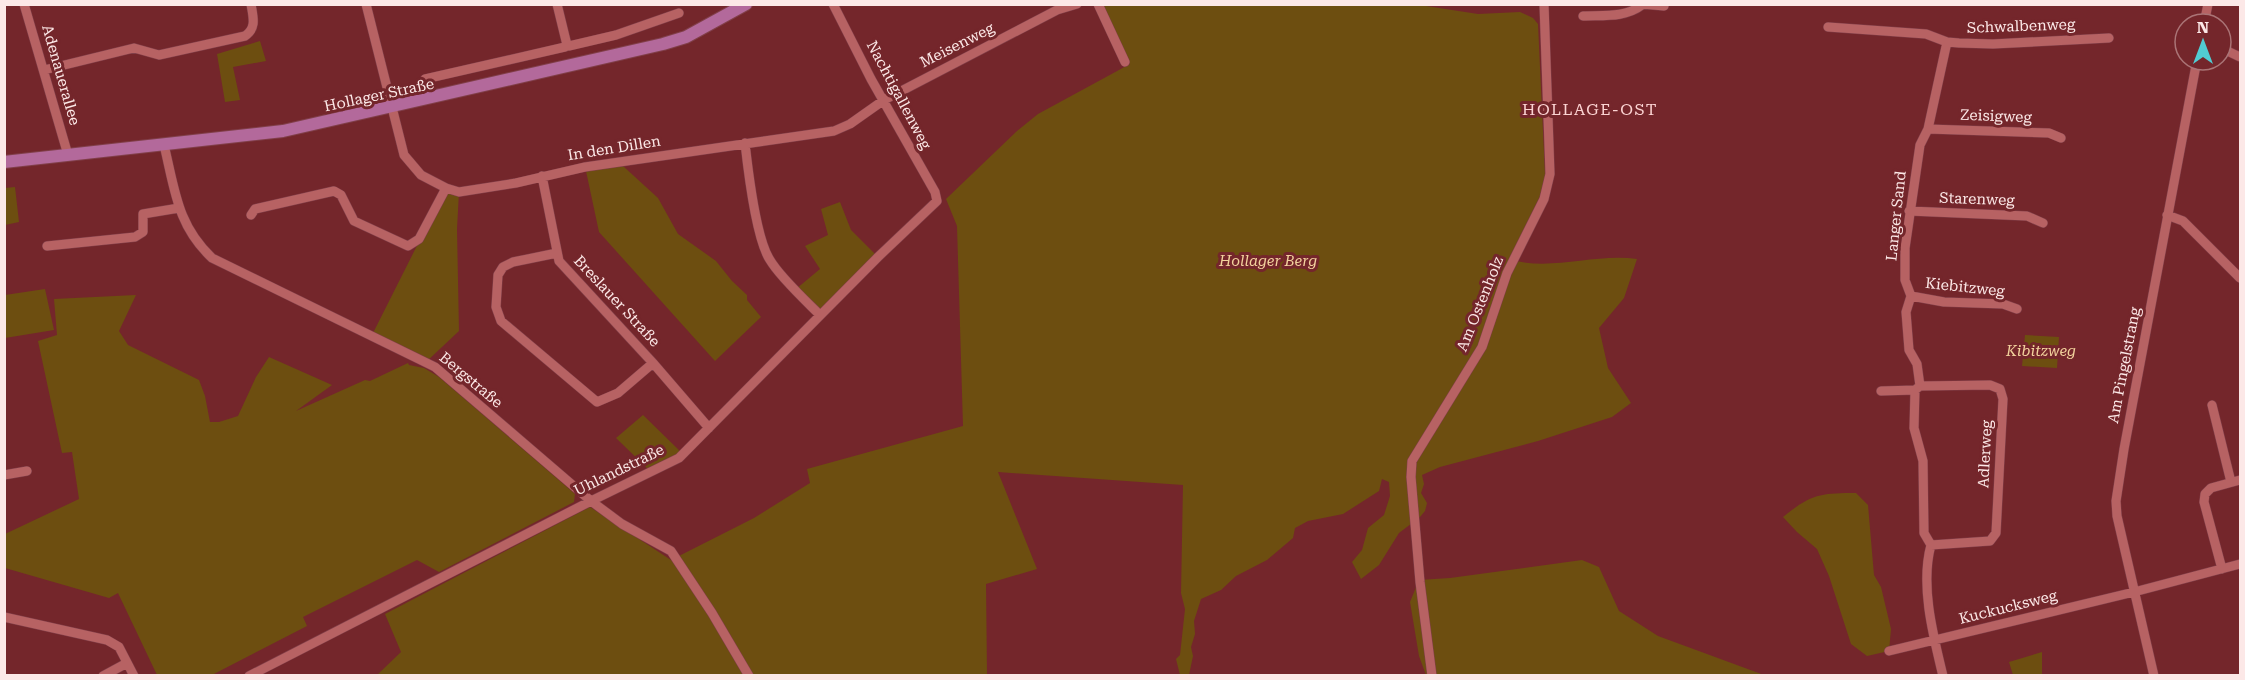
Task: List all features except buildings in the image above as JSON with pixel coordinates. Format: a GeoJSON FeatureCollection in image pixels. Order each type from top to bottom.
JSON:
{"type":"FeatureCollection","features":[{"type":"Feature","properties":{"kind":"main road","name":"Hollager Straße"},"geometry":{"type":"LineString","coordinates":[[4,162],[283,131],[572,66],[686,37],[747,4]]}},
{"type":"Feature","properties":{"kind":"street","name":"Adenauerallee"},"geometry":{"type":"LineString","coordinates":[[24,4],[68,155]]}},
{"type":"Feature","properties":{"kind":"street"},"geometry":{"type":"LineString","coordinates":[[44,70],[134,48],[159,56],[245,36],[253,29],[251,4]]}},
{"type":"Feature","properties":{"kind":"street","name":"In den Dillen"},"geometry":{"type":"LineString","coordinates":[[366,4],[404,155],[421,175],[459,192],[585,167],[834,131],[850,124],[884,100]]}},
{"type":"Feature","properties":{"kind":"street"},"geometry":{"type":"LineString","coordinates":[[557,4],[572,66]]}},
{"type":"Feature","properties":{"kind":"street","name":"Nachtigallenweg"},"geometry":{"type":"LineString","coordinates":[[833,4],[935,192],[937,201]]}},
{"type":"Feature","properties":{"kind":"street","name":"Meisenweg"},"geometry":{"type":"LineString","coordinates":[[884,100],[1057,10],[1077,4]]}},
{"type":"Feature","properties":{"kind":"street"},"geometry":{"type":"LineString","coordinates":[[1098,4],[1125,62]]}},
{"type":"Feature","properties":{"kind":"street","name":"Am Ostenholz"},"geometry":{"type":"LineString","coordinates":[[1432,675],[1420,582],[1411,477],[1412,461],[1482,347],[1507,273],[1544,200],[1550,174],[1545,4]]}},
{"type":"Feature","properties":{"kind":"street"},"geometry":{"type":"LineString","coordinates":[[1582,16],[1624,14],[1642,5],[1664,6]]}},
{"type":"Feature","properties":{"kind":"street"},"geometry":{"type":"LineString","coordinates":[[425,79],[616,35],[679,13]]}},
{"type":"Feature","properties":{"kind":"street","name":"Schwalbenweg"},"geometry":{"type":"LineString","coordinates":[[1828,27],[1926,34],[1947,42],[1993,45],[2109,38]]}},
{"type":"Feature","properties":{"kind":"street","name":"Langer Sand"},"geometry":{"type":"LineString","coordinates":[[1943,675],[1931,624],[1927,561],[1931,545],[1924,533],[1923,461],[1914,428],[1917,364],[1909,350],[1906,312],[1911,296],[1905,280],[1905,248],[1920,145],[1928,129],[1947,42]]}},
{"type":"Feature","properties":{"kind":"street","name":"Am Pingelstrang"},"geometry":{"type":"LineString","coordinates":[[2154,675],[2119,527],[2116,501],[2120,468],[2195,72]]}},
{"type":"Feature","properties":{"kind":"street","name":"Zeisigweg"},"geometry":{"type":"LineString","coordinates":[[1928,129],[2049,133],[2061,138]]}},
{"type":"Feature","properties":{"kind":"street"},"geometry":{"type":"LineString","coordinates":[[745,143],[749,176],[764,248],[770,261],[820,315]]}},
{"type":"Feature","properties":{"kind":"street","name":"Bergstraße"},"geometry":{"type":"LineString","coordinates":[[164,145],[179,208],[195,240],[212,258],[435,367],[591,501],[622,524],[671,551],[749,675]]}},
{"type":"Feature","properties":{"kind":"street","name":"Breslauer Straße"},"geometry":{"type":"LineString","coordinates":[[542,176],[559,261],[709,428]]}},
{"type":"Feature","properties":{"kind":"street"},"geometry":{"type":"LineString","coordinates":[[251,215],[255,209],[334,191],[341,195],[354,221],[408,246],[419,239],[446,188]]}},
{"type":"Feature","properties":{"kind":"street","name":"Uhlandstraße"},"geometry":{"type":"LineString","coordinates":[[249,675],[679,458],[820,315],[937,201]]}},
{"type":"Feature","properties":{"kind":"street"},"geometry":{"type":"LineString","coordinates":[[46,246],[135,237],[143,232],[143,214],[179,208]]}},
{"type":"Feature","properties":{"kind":"street","name":"Starenweg"},"geometry":{"type":"LineString","coordinates":[[1909,211],[2026,216],[2043,223]]}},
{"type":"Feature","properties":{"kind":"street"},"geometry":{"type":"LineString","coordinates":[[2167,215],[2183,221],[2241,278]]}},
{"type":"Feature","properties":{"kind":"street"},"geometry":{"type":"LineString","coordinates":[[557,253],[513,262],[503,267],[498,275],[496,307],[501,321],[597,402],[618,393],[653,363]]}},
{"type":"Feature","properties":{"kind":"street","name":"Kiebitzweg"},"geometry":{"type":"LineString","coordinates":[[1911,296],[1944,302],[2003,304],[2017,309]]}},
{"type":"Feature","properties":{"kind":"street","name":"Adlerweg"},"geometry":{"type":"LineString","coordinates":[[1917,388],[1990,385],[2000,390],[2003,399],[1996,533],[1990,541],[1931,545]]}},
{"type":"Feature","properties":{"kind":"street"},"geometry":{"type":"LineString","coordinates":[[1881,391],[1917,388]]}},
{"type":"Feature","properties":{"kind":"street"},"geometry":{"type":"LineString","coordinates":[[2212,405],[2236,481],[2211,488],[2205,494],[2204,502],[2222,569]]}},
{"type":"Feature","properties":{"kind":"street"},"geometry":{"type":"LineString","coordinates":[[4,475],[27,471]]}},
{"type":"Feature","properties":{"kind":"street","name":"Kuckucksweg"},"geometry":{"type":"LineString","coordinates":[[1889,651],[2241,564]]}},
{"type":"Feature","properties":{"kind":"street"},"geometry":{"type":"LineString","coordinates":[[4,617],[107,640],[119,647],[134,675]]}},
{"type":"Feature","properties":{"kind":"street"},"geometry":{"type":"LineString","coordinates":[[103,675],[127,663]]}},
{"type":"Feature","properties":{"kind":"green space","name":"Hollager Berg"},"geometry":{"type":"Polygon","coordinates":[[[1394,4],[1395,6],[1426,6],[1478,14],[1520,12],[1533,18],[1538,24],[1545,175],[1540,196],[1509,259],[1540,264],[1605,258],[1637,259],[1624,298],[1599,328],[1608,368],[1631,403],[1612,417],[1538,441],[1440,467],[1422,475],[1424,484],[1421,493],[1427,503],[1425,511],[1399,533],[1379,565],[1361,579],[1352,562],[1362,550],[1368,528],[1384,515],[1390,496],[1389,482],[1382,479],[1379,491],[1343,514],[1308,521],[1295,528],[1293,538],[1267,560],[1236,576],[1221,590],[1201,599],[1194,621],[1195,634],[1191,647],[1193,656],[1189,675],[1180,675],[1176,659],[1180,655],[1185,609],[1181,593],[1183,485],[998,472],[1037,569],[986,584],[987,675],[376,676],[401,652],[385,614],[590,507],[671,560],[754,518],[810,483],[807,469],[963,426],[957,226],[946,199],[1038,114],[1130,64],[1103,5],[1394,4]]]}},
{"type":"Feature","properties":{"kind":"green space"},"geometry":{"type":"Polygon","coordinates":[[[260,41],[266,61],[233,67],[240,100],[225,102],[217,54],[260,41]]]}},
{"type":"Feature","properties":{"kind":"green space"},"geometry":{"type":"Polygon","coordinates":[[[623,166],[658,198],[678,234],[716,261],[747,295],[747,300],[761,317],[715,361],[599,232],[586,171],[623,166]]]}},
{"type":"Feature","properties":{"kind":"green space"},"geometry":{"type":"Polygon","coordinates":[[[15,187],[19,222],[5,225],[5,188],[15,187]]]}},
{"type":"Feature","properties":{"kind":"green space"},"geometry":{"type":"Polygon","coordinates":[[[446,188],[459,192],[457,229],[459,331],[426,362],[371,337],[446,188]]]}},
{"type":"Feature","properties":{"kind":"green space"},"geometry":{"type":"Polygon","coordinates":[[[840,202],[851,230],[878,257],[820,315],[796,289],[820,269],[805,246],[828,235],[821,209],[840,202]]]}},
{"type":"Feature","properties":{"kind":"green space"},"geometry":{"type":"Polygon","coordinates":[[[45,289],[54,330],[5,338],[5,295],[45,289]]]}},
{"type":"Feature","properties":{"kind":"green space"},"geometry":{"type":"Polygon","coordinates":[[[136,295],[119,331],[128,345],[199,380],[210,422],[219,422],[238,416],[256,377],[269,357],[332,385],[296,411],[408,363],[424,368],[439,377],[575,494],[574,502],[439,572],[417,560],[303,617],[307,626],[212,675],[157,675],[118,593],[109,598],[5,568],[5,534],[79,499],[72,452],[62,453],[38,341],[57,335],[54,299],[136,295]]]}},
{"type":"Feature","properties":{"kind":"green space","name":"Kibitzweg"},"geometry":{"type":"Polygon","coordinates":[[[2025,335],[2059,337],[2057,368],[2022,366],[2025,335]]]}},
{"type":"Feature","properties":{"kind":"green space"},"geometry":{"type":"Polygon","coordinates":[[[643,415],[683,454],[651,472],[616,438],[643,415]]]}},
{"type":"Feature","properties":{"kind":"green space"},"geometry":{"type":"Polygon","coordinates":[[[1856,493],[1868,505],[1874,575],[1881,587],[1891,629],[1889,651],[1867,656],[1851,644],[1829,576],[1817,549],[1783,517],[1817,496],[1856,493]]]}},
{"type":"Feature","properties":{"kind":"green space"},"geometry":{"type":"Polygon","coordinates":[[[1582,560],[1599,567],[1619,611],[1658,636],[1764,675],[1426,675],[1419,656],[1410,602],[1419,580],[1582,560]]]}},
{"type":"Feature","properties":{"kind":"green space"},"geometry":{"type":"Polygon","coordinates":[[[2042,652],[2042,675],[2013,675],[2009,662],[2042,652]]]}},
{"type":"Feature","properties":{"kind":"district","name":"HOLLAGE-OST"},"geometry":{"type":"Point","coordinates":[1590,109]}}]}
